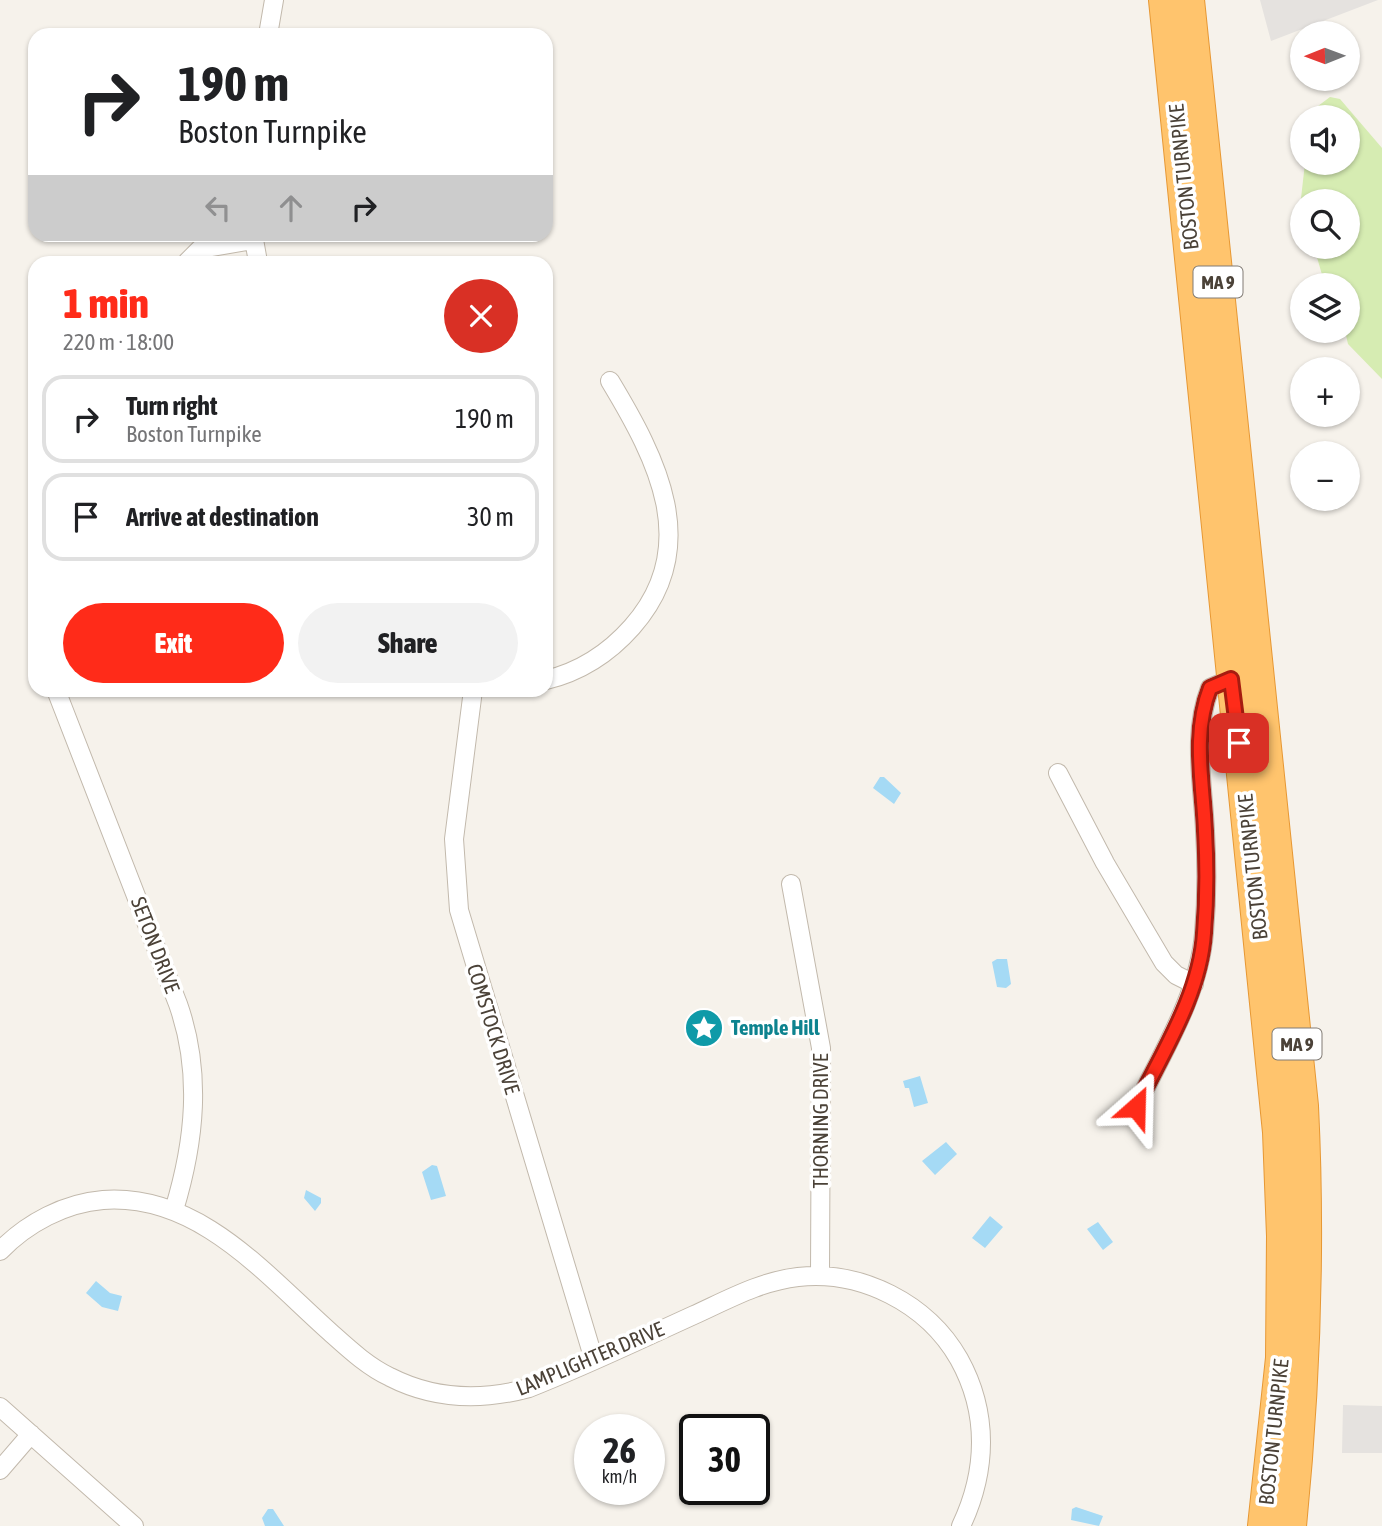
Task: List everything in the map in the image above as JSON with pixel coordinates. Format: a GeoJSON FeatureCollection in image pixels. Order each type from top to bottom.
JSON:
{"type":"FeatureCollection","features":[{"type":"Feature","properties":{"kind":"highway","name":"BOSTON TURNPIKE"},"geometry":{"type":"LineString","coordinates":[[1165,0],[1209,414],[1231,679],[1273,1046],[1283,1211],[1280,1386],[1264,1526]]}},
{"type":"Feature","properties":{"kind":"highway","name":"BOSTON TURNPIKE"},"geometry":{"type":"LineString","coordinates":[[1188,0],[1302,1105],[1307,1283],[1304,1372],[1290,1526]]}},
{"type":"Feature","properties":{"kind":"street"},"geometry":{"type":"LineString","coordinates":[[269,28],[274,0]]}},
{"type":"Feature","properties":{"kind":"street"},"geometry":{"type":"LineString","coordinates":[[193,256],[200,249],[231,242]]}},
{"type":"Feature","properties":{"kind":"street"},"geometry":{"type":"LineString","coordinates":[[553,677],[598,658],[627,632],[649,604],[666,556],[668,515],[659,475],[630,414],[610,381]]}},
{"type":"Feature","properties":{"kind":"street"},"geometry":{"type":"LineString","coordinates":[[1136,1107],[1194,984],[1204,936],[1206,890],[1199,746],[1202,708],[1210,688],[1231,679]]}},
{"type":"Feature","properties":{"kind":"street","name":"SETON DRIVE"},"geometry":{"type":"LineString","coordinates":[[59,697],[178,1004],[191,1046],[194,1084],[192,1132],[174,1210]]}},
{"type":"Feature","properties":{"kind":"street","name":"COMSTOCK DRIVE"},"geometry":{"type":"LineString","coordinates":[[472,697],[454,839],[458,910],[594,1360]]}},
{"type":"Feature","properties":{"kind":"street"},"geometry":{"type":"LineString","coordinates":[[1058,773],[1105,863],[1164,963],[1176,975],[1194,984]]}},
{"type":"Feature","properties":{"kind":"street","name":"THORNING DRIVE"},"geometry":{"type":"LineString","coordinates":[[791,884],[821,1048],[820,1276]]}},
{"type":"Feature","properties":{"kind":"street","name":"LAMPLIGHTER DRIVE"},"geometry":{"type":"LineString","coordinates":[[0,1251],[23,1231],[76,1205],[132,1201],[174,1210],[197,1221],[231,1245],[359,1357],[410,1386],[450,1396],[489,1396],[529,1388],[754,1288],[798,1277],[820,1276],[865,1284],[887,1292],[925,1317],[955,1352],[974,1392],[982,1437],[978,1483],[961,1526]]}},
{"type":"Feature","properties":{"kind":"street"},"geometry":{"type":"LineString","coordinates":[[0,1407],[134,1526]]}},
{"type":"Feature","properties":{"kind":"street"},"geometry":{"type":"LineString","coordinates":[[0,1470],[31,1434]]}},
{"type":"Feature","properties":{"kind":"green space"},"geometry":{"type":"Polygon","coordinates":[[[1330,97],[1340,99],[1345,105],[1319,105],[1330,97]]]}},
{"type":"Feature","properties":{"kind":"green space"},"geometry":{"type":"Polygon","coordinates":[[[1360,122],[1382,148],[1382,379],[1348,343],[1360,343],[1360,273],[1322,273],[1317,259],[1360,259],[1360,189],[1302,189],[1304,175],[1360,175],[1360,122]]]}},
{"type":"Feature","properties":{"kind":"shaded area"},"geometry":{"type":"Polygon","coordinates":[[[1260,0],[1378,0],[1323,21],[1290,21],[1290,34],[1271,41],[1260,0]]]}},
{"type":"Feature","properties":{"kind":"shaded area"},"geometry":{"type":"Polygon","coordinates":[[[1343,1405],[1382,1406],[1382,1453],[1342,1453],[1343,1405]]]}},
{"type":"Feature","properties":{"kind":"water"},"geometry":{"type":"Polygon","coordinates":[[[880,777],[884,777],[901,793],[894,804],[873,788],[880,777]]]}},
{"type":"Feature","properties":{"kind":"water"},"geometry":{"type":"Polygon","coordinates":[[[1007,959],[1011,984],[1006,988],[997,987],[992,962],[1007,959]]]}},
{"type":"Feature","properties":{"kind":"water"},"geometry":{"type":"Polygon","coordinates":[[[920,1076],[928,1103],[914,1107],[909,1088],[905,1088],[903,1081],[920,1076]]]}},
{"type":"Feature","properties":{"kind":"water"},"geometry":{"type":"Polygon","coordinates":[[[946,1142],[957,1154],[935,1175],[922,1161],[946,1142]]]}},
{"type":"Feature","properties":{"kind":"water"},"geometry":{"type":"Polygon","coordinates":[[[432,1165],[437,1166],[446,1196],[431,1200],[422,1172],[432,1165]]]}},
{"type":"Feature","properties":{"kind":"water"},"geometry":{"type":"Polygon","coordinates":[[[306,1190],[321,1198],[315,1211],[304,1198],[306,1190]]]}},
{"type":"Feature","properties":{"kind":"water"},"geometry":{"type":"Polygon","coordinates":[[[990,1216],[1003,1227],[985,1248],[972,1238],[990,1216]]]}},
{"type":"Feature","properties":{"kind":"water"},"geometry":{"type":"Polygon","coordinates":[[[1098,1222],[1113,1242],[1103,1250],[1087,1229],[1098,1222]]]}},
{"type":"Feature","properties":{"kind":"water"},"geometry":{"type":"Polygon","coordinates":[[[96,1281],[110,1293],[122,1296],[118,1311],[102,1307],[86,1293],[96,1281]]]}},
{"type":"Feature","properties":{"kind":"water"},"geometry":{"type":"Polygon","coordinates":[[[1076,1507],[1103,1516],[1099,1526],[1071,1520],[1072,1509],[1076,1507]]]}},
{"type":"Feature","properties":{"kind":"water"},"geometry":{"type":"Polygon","coordinates":[[[268,1509],[273,1509],[284,1526],[265,1526],[262,1518],[268,1509]]]}},
{"type":"Feature","properties":{"kind":"place","name":"Temple Hill"},"geometry":{"type":"Point","coordinates":[704,1028]}},
{"type":"Feature","properties":{"kind":"route"},"geometry":{"type":"LineString","coordinates":[[1136,1107],[1194,984],[1204,936],[1206,890],[1199,746],[1202,708],[1210,688],[1231,679],[1239,743]]}}]}
